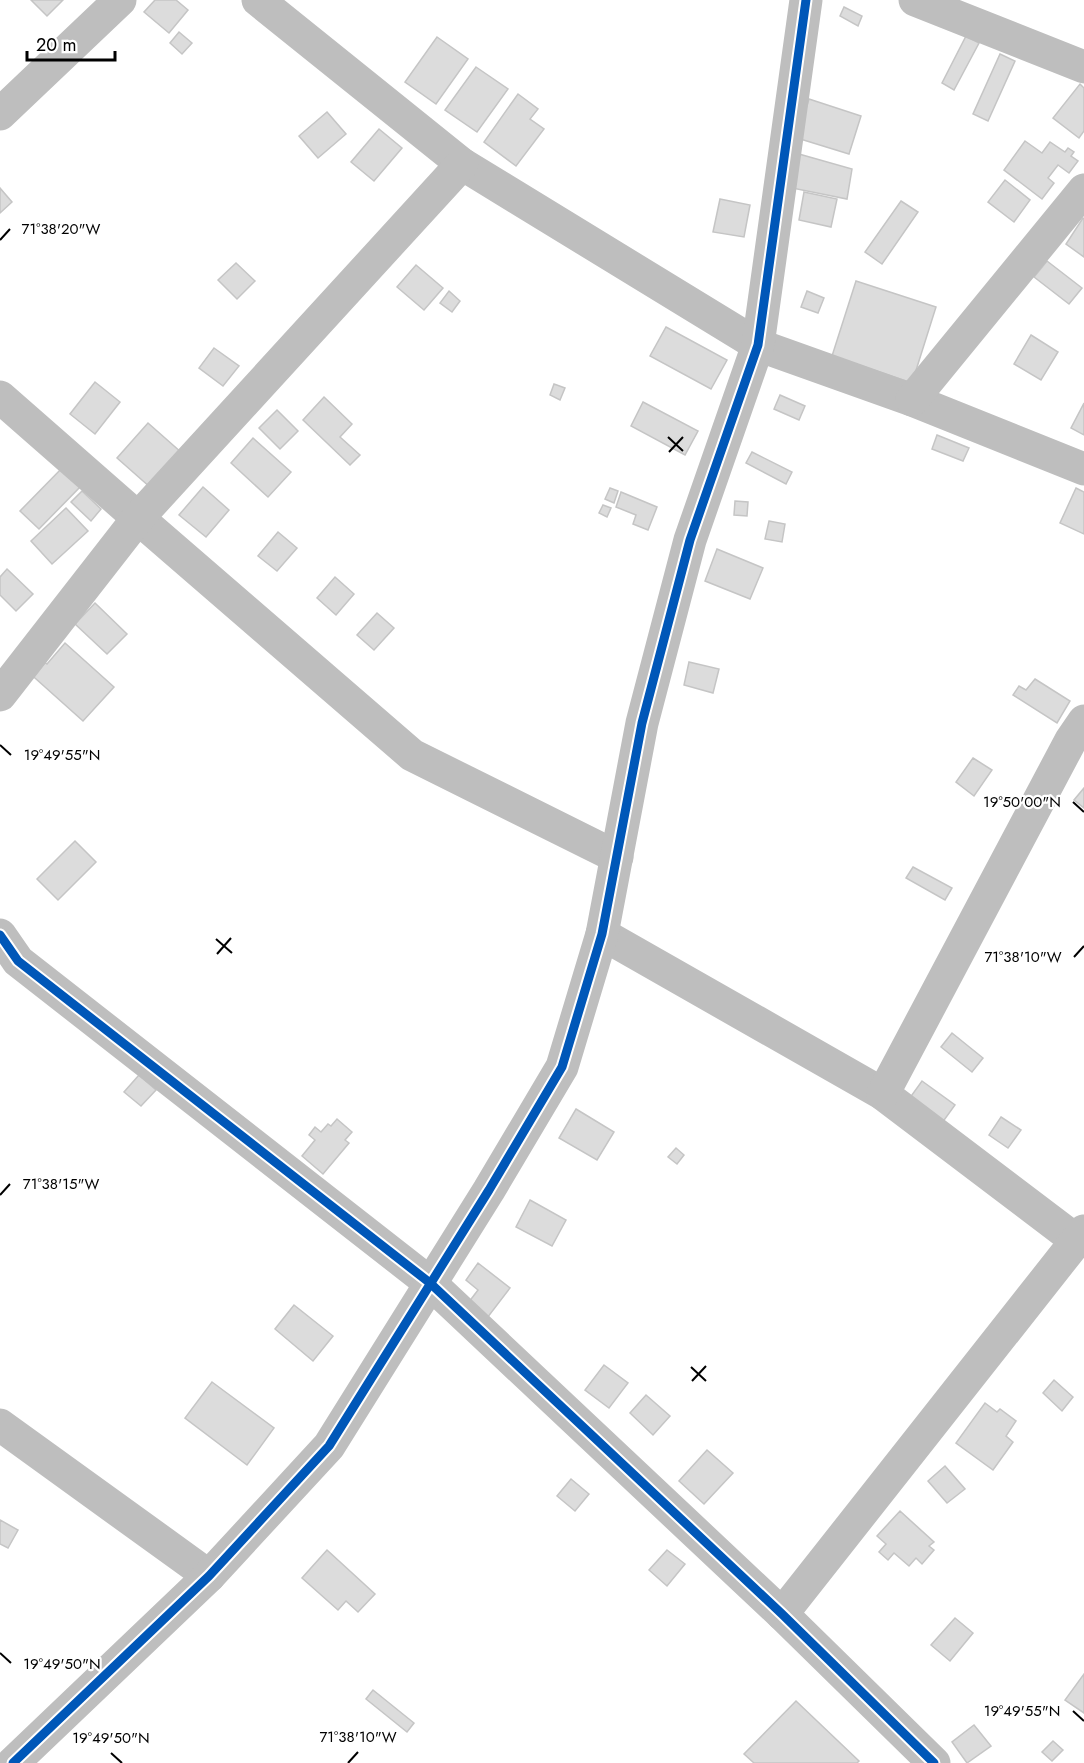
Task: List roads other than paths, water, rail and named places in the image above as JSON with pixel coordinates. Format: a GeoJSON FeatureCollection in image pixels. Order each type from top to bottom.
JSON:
{"type":"FeatureCollection","features":[{"type":"Feature","properties":{"kind":"street"},"geometry":{"type":"LineString","coordinates":[[0,114],[120,0]]}},
{"type":"Feature","properties":{"kind":"street"},"geometry":{"type":"LineString","coordinates":[[258,0],[462,164],[758,345],[912,400],[1084,469]]}},
{"type":"Feature","properties":{"kind":"street"},"geometry":{"type":"LineString","coordinates":[[13,1763],[210,1576],[329,1446],[489,1190],[562,1067],[602,934],[642,723],[690,540],[758,345],[806,0]]}},
{"type":"Feature","properties":{"kind":"street"},"geometry":{"type":"LineString","coordinates":[[915,0],[1084,67]]}},
{"type":"Feature","properties":{"kind":"street"},"geometry":{"type":"LineString","coordinates":[[0,695],[138,518],[462,164]]}},
{"type":"Feature","properties":{"kind":"street"},"geometry":{"type":"LineString","coordinates":[[912,400],[1084,190]]}},
{"type":"Feature","properties":{"kind":"street"},"geometry":{"type":"LineString","coordinates":[[0,397],[412,755],[617,857]]}},
{"type":"Feature","properties":{"kind":"street"},"geometry":{"type":"LineString","coordinates":[[883,1094],[1071,740],[1084,721]]}},
{"type":"Feature","properties":{"kind":"street"},"geometry":{"type":"LineString","coordinates":[[602,934],[883,1094],[1081,1236],[782,1614]]}},
{"type":"Feature","properties":{"kind":"street"},"geometry":{"type":"LineString","coordinates":[[0,935],[18,961],[430,1283],[782,1614],[934,1763]]}},
{"type":"Feature","properties":{"kind":"street"},"geometry":{"type":"LineString","coordinates":[[0,1425],[210,1576]]}}]}
